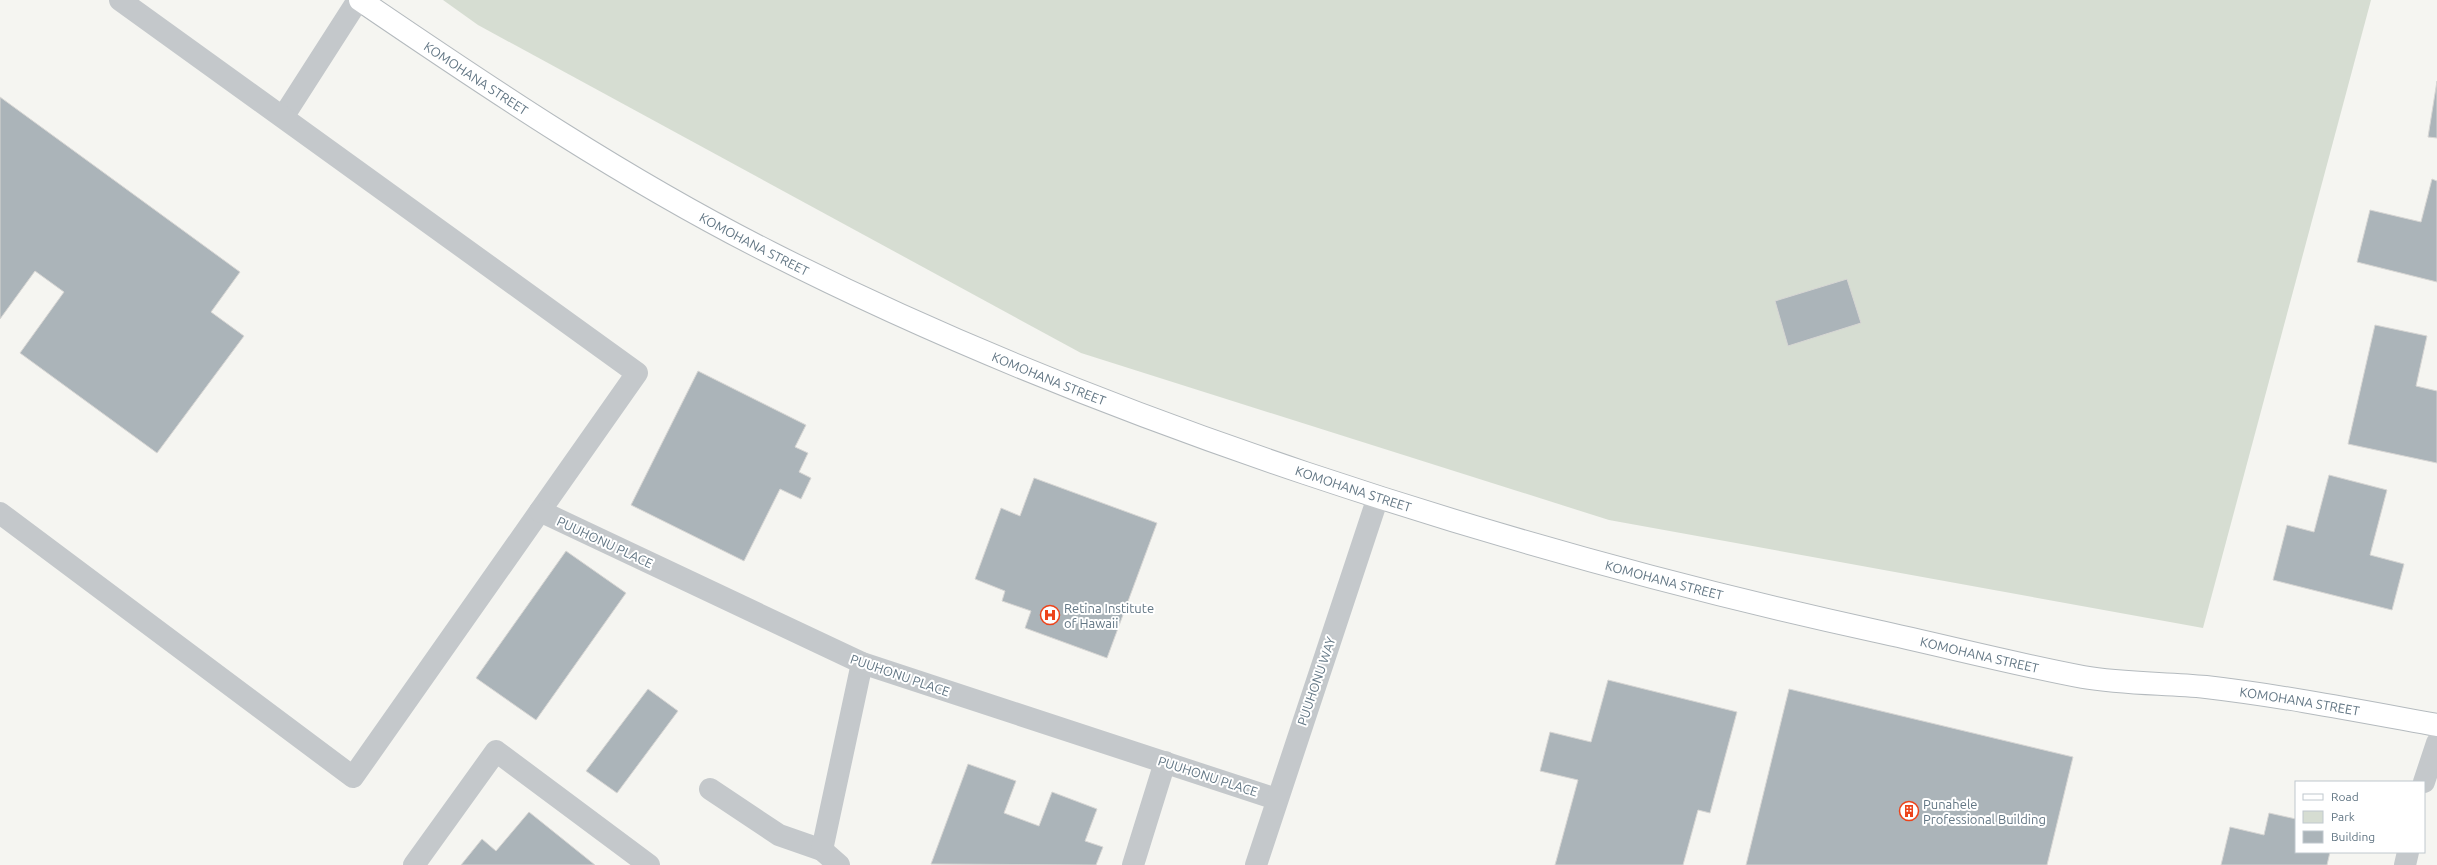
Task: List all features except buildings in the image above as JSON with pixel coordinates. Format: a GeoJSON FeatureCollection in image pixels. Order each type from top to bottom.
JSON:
{"type":"FeatureCollection","features":[{"type":"Feature","properties":{"kind":"main road","name":"KOMOHANA STREET"},"geometry":{"type":"LineString","coordinates":[[359,0],[542,122],[661,193],[765,250],[871,303],[1004,362],[1082,393],[1226,446],[1378,498],[1580,558],[1770,608],[2088,678],[2207,687],[2437,726]]}},
{"type":"Feature","properties":{"kind":"street"},"geometry":{"type":"LineString","coordinates":[[0,513],[353,777],[637,373],[120,0]]}},
{"type":"Feature","properties":{"kind":"street"},"geometry":{"type":"LineString","coordinates":[[283,117],[359,0]]}},
{"type":"Feature","properties":{"kind":"street","name":"PUUHONU WAY"},"geometry":{"type":"LineString","coordinates":[[1256,865],[1276,798],[1378,498]]}},
{"type":"Feature","properties":{"kind":"street","name":"PUUHONU PLACE"},"geometry":{"type":"LineString","coordinates":[[540,511],[862,663],[1276,798]]}},
{"type":"Feature","properties":{"kind":"street"},"geometry":{"type":"LineString","coordinates":[[822,850],[862,663]]}},
{"type":"Feature","properties":{"kind":"street"},"geometry":{"type":"LineString","coordinates":[[2424,781],[2437,743]]}},
{"type":"Feature","properties":{"kind":"street"},"geometry":{"type":"LineString","coordinates":[[414,865],[496,751],[649,865]]}},
{"type":"Feature","properties":{"kind":"street"},"geometry":{"type":"LineString","coordinates":[[1133,865],[1165,762]]}},
{"type":"Feature","properties":{"kind":"street"},"geometry":{"type":"LineString","coordinates":[[710,789],[779,835],[822,850],[839,865]]}},
{"type":"Feature","properties":{"kind":"street"},"geometry":{"type":"LineString","coordinates":[[2405,865],[2408,853]]}},
{"type":"Feature","properties":{"kind":"green space"},"geometry":{"type":"Polygon","coordinates":[[[443,0],[2371,0],[2203,628],[1609,520],[1081,353],[478,25],[443,0]]]}},
{"type":"Feature","properties":{"kind":"place","name":"Retina Institute of Hawaii"},"geometry":{"type":"Point","coordinates":[1050,615]}},
{"type":"Feature","properties":{"kind":"place","name":"Punahele Professional Building"},"geometry":{"type":"Point","coordinates":[1909,811]}}]}
